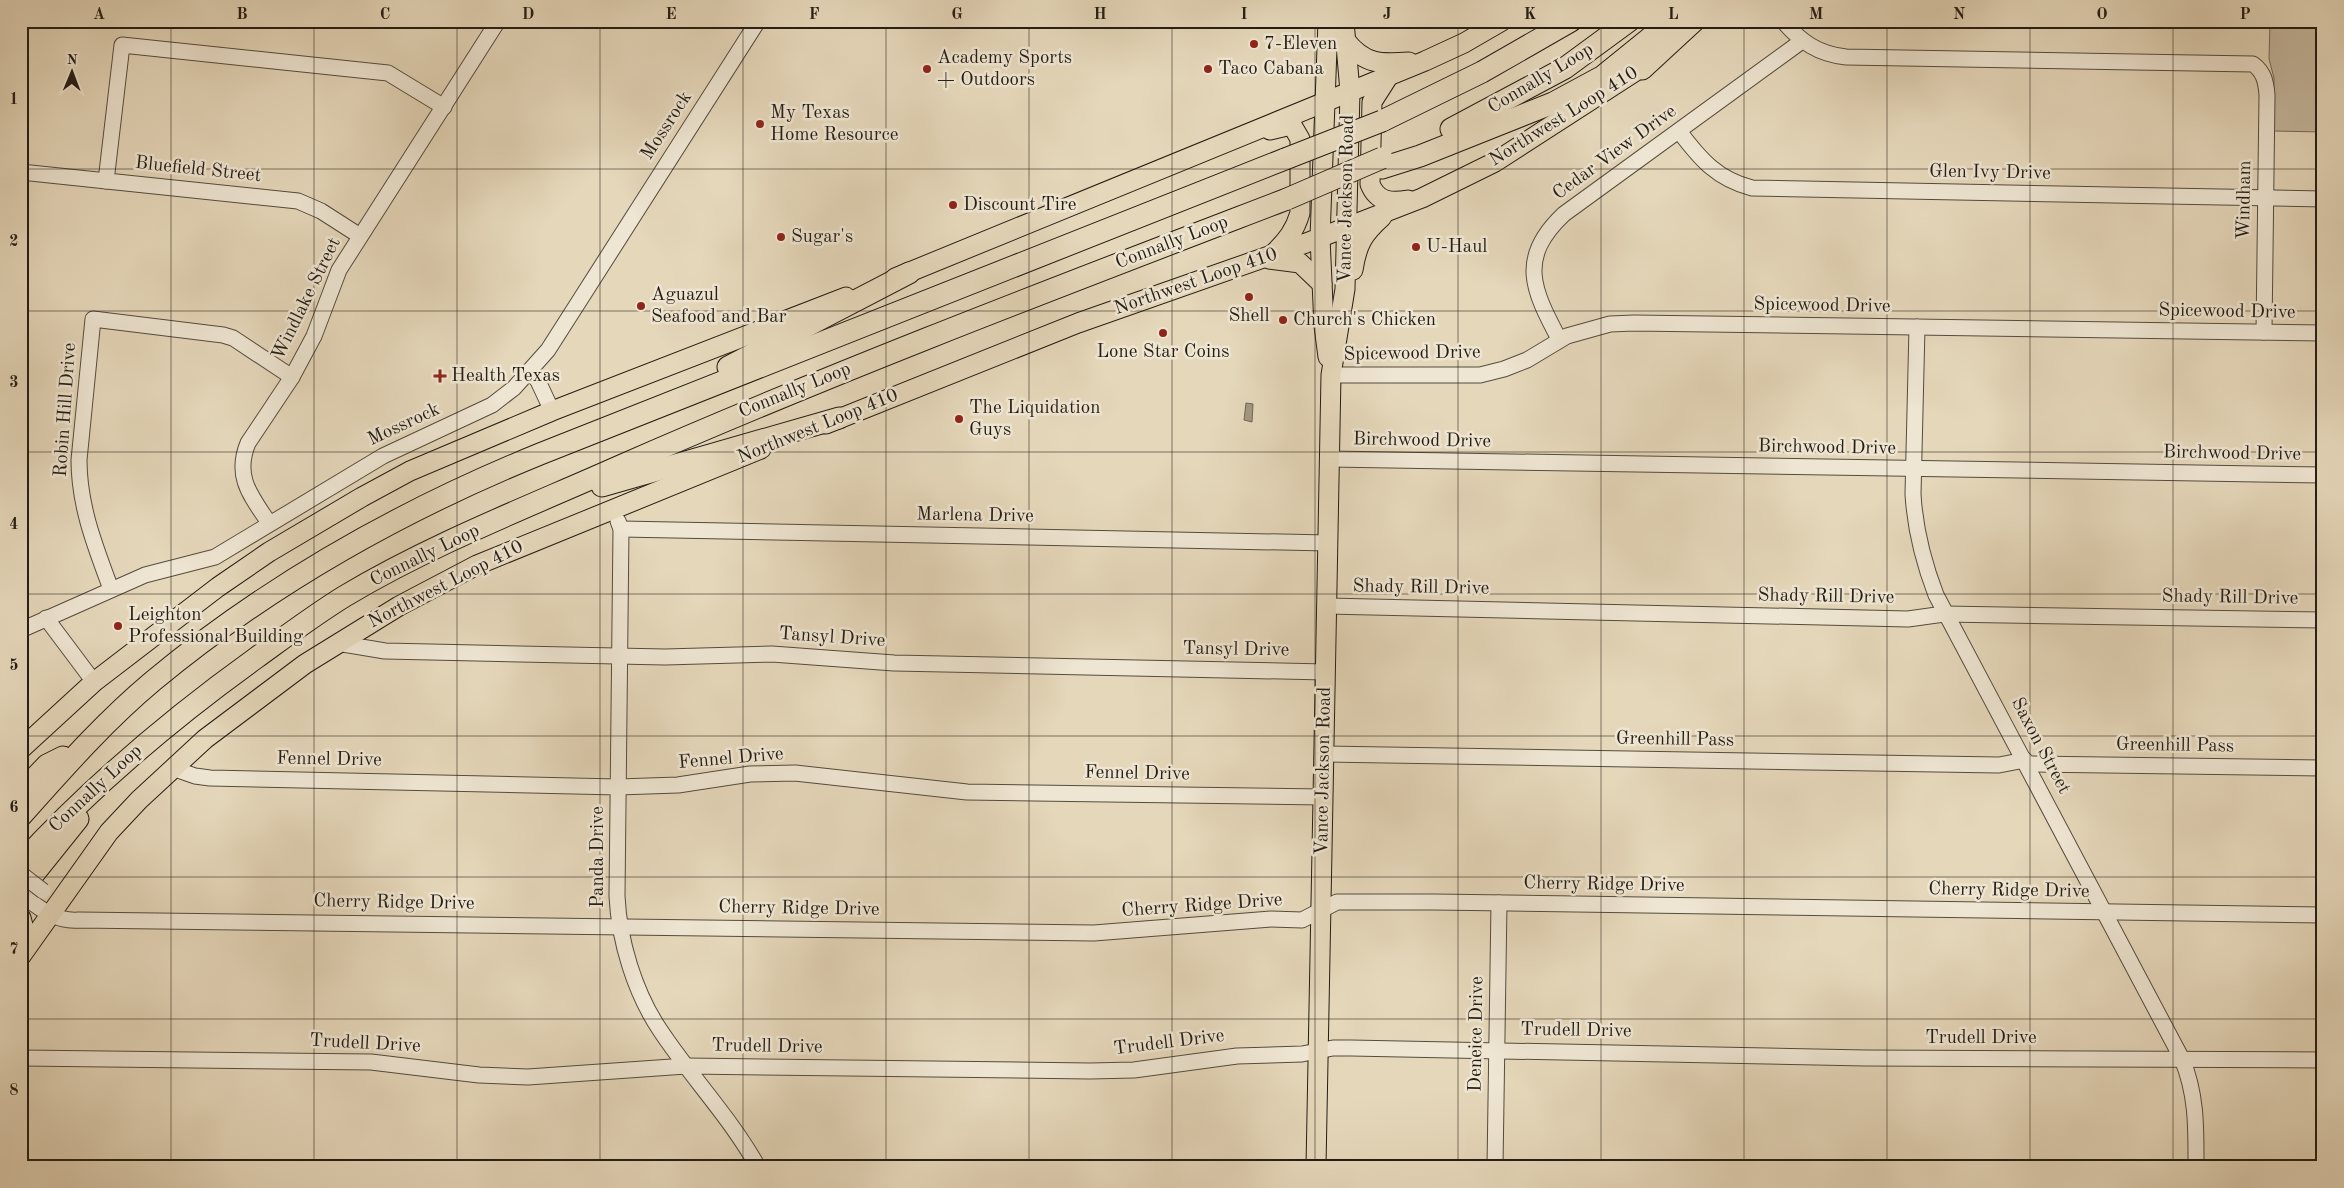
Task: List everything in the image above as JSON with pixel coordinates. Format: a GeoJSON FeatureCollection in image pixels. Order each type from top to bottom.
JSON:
{"type":"FeatureCollection","features":[{"type":"Feature","properties":{"kind":"highway","name":"Connally Loop"},"geometry":{"type":"LineString","coordinates":[[21,816],[86,744],[168,669],[254,605],[368,533],[468,484],[647,411],[1382,121],[1482,72],[1571,21]]}},
{"type":"Feature","properties":{"kind":"highway","name":"Connally Loop"},"geometry":{"type":"LineString","coordinates":[[21,863],[52,830],[154,736],[214,688],[343,598],[396,568],[511,514],[734,416],[1382,163],[1467,122],[1565,68],[1629,21]]}},
{"type":"Feature","properties":{"kind":"highway"},"geometry":{"type":"LineString","coordinates":[[1382,163],[1420,156],[1553,103],[1603,76],[1671,21]]}},
{"type":"Feature","properties":{"kind":"highway"},"geometry":{"type":"LineString","coordinates":[[1642,69],[1694,21]]}},
{"type":"Feature","properties":{"kind":"highway"},"geometry":{"type":"LineString","coordinates":[[647,411],[909,273]]}},
{"type":"Feature","properties":{"kind":"highway"},"geometry":{"type":"LineString","coordinates":[[511,514],[839,418]]}},
{"type":"Feature","properties":{"kind":"highway"},"geometry":{"type":"LineString","coordinates":[[21,792],[47,765],[86,744]]}},
{"type":"Feature","properties":{"kind":"highway"},"geometry":{"type":"LineString","coordinates":[[38,899],[61,842],[104,782]]}},
{"type":"Feature","properties":{"kind":"main road","name":"Vance Jackson Road"},"geometry":{"type":"LineString","coordinates":[[1328,21],[1320,238],[1324,326],[1331,375]]}},
{"type":"Feature","properties":{"kind":"main road","name":"Vance Jackson Road"},"geometry":{"type":"LineString","coordinates":[[1316,1167],[1331,375],[1345,289],[1350,92],[1344,21]]}},
{"type":"Feature","properties":{"kind":"main road"},"geometry":{"type":"LineString","coordinates":[[21,749],[94,682],[218,587],[268,552],[314,524],[410,471],[552,411],[909,273],[1232,141],[1425,61],[1464,43],[1502,21]]}},
{"type":"Feature","properties":{"kind":"main road","name":"Northwest Loop 410"},"geometry":{"type":"LineString","coordinates":[[21,955],[38,899],[109,832],[138,800],[172,768],[205,739],[254,701],[337,643],[399,606],[506,552],[839,418],[1078,323],[1320,238],[1422,198],[1495,162],[1642,69],[1701,21]]}},
{"type":"Feature","properties":{"kind":"main road"},"geometry":{"type":"LineString","coordinates":[[1346,41],[1357,53],[1373,62],[1384,64],[1425,61]]}},
{"type":"Feature","properties":{"kind":"main road"},"geometry":{"type":"LineString","coordinates":[[1388,76],[1372,102],[1370,184],[1373,192],[1387,201],[1422,198]]}},
{"type":"Feature","properties":{"kind":"main road"},"geometry":{"type":"LineString","coordinates":[[1232,141],[1287,126],[1293,127],[1300,139],[1300,213],[1294,230],[1286,242],[1267,257]]}},
{"type":"Feature","properties":{"kind":"main road"},"geometry":{"type":"LineString","coordinates":[[1345,289],[1353,271],[1361,239],[1367,230],[1387,213]]}},
{"type":"Feature","properties":{"kind":"main road"},"geometry":{"type":"LineString","coordinates":[[1267,257],[1300,263],[1322,284]]}},
{"type":"Feature","properties":{"kind":"main road"},"geometry":{"type":"LineString","coordinates":[[21,918],[25,933],[21,955]]}},
{"type":"Feature","properties":{"kind":"street","name":"Windlake Street"},"geometry":{"type":"LineString","coordinates":[[269,523],[245,486],[242,475],[243,455],[248,443],[292,377],[314,336],[339,270],[498,21]]}},
{"type":"Feature","properties":{"kind":"street","name":"Mossrock"},"geometry":{"type":"LineString","coordinates":[[21,630],[144,574],[215,557],[383,456],[492,405],[514,388],[552,344],[758,21]]}},
{"type":"Feature","properties":{"kind":"street"},"geometry":{"type":"LineString","coordinates":[[1783,21],[1802,42]]}},
{"type":"Feature","properties":{"kind":"street","name":"Windham"},"geometry":{"type":"LineString","coordinates":[[1802,42],[1822,53],[1846,57],[2253,64],[2260,69],[2266,84],[2267,95],[2264,332]]}},
{"type":"Feature","properties":{"kind":"street","name":"Cedar View Drive"},"geometry":{"type":"LineString","coordinates":[[1559,339],[1541,304],[1534,282],[1534,261],[1542,240],[1564,214],[1802,42]]}},
{"type":"Feature","properties":{"kind":"street"},"geometry":{"type":"LineString","coordinates":[[106,180],[122,45],[388,73],[444,107]]}},
{"type":"Feature","properties":{"kind":"street","name":"Glen Ivy Drive"},"geometry":{"type":"LineString","coordinates":[[1680,130],[1692,149],[1722,177],[1736,184],[1752,188],[2323,199]]}},
{"type":"Feature","properties":{"kind":"street","name":"Bluefield Street"},"geometry":{"type":"LineString","coordinates":[[21,172],[298,200],[321,211],[360,236]]}},
{"type":"Feature","properties":{"kind":"street","name":"Robin Hill Drive"},"geometry":{"type":"LineString","coordinates":[[111,588],[91,535],[81,498],[79,479],[79,460],[94,319],[223,335],[233,338],[292,377]]}},
{"type":"Feature","properties":{"kind":"street","name":"Spicewood Drive"},"geometry":{"type":"LineString","coordinates":[[1331,375],[1480,375],[1504,369],[1527,360],[1559,339],[1595,327],[1634,323],[2323,333]]}},
{"type":"Feature","properties":{"kind":"street","name":"Saxon Street"},"geometry":{"type":"LineString","coordinates":[[1917,328],[1914,517],[1922,558],[1936,595],[2182,1059],[2196,1105],[2196,1167]]}},
{"type":"Feature","properties":{"kind":"street"},"geometry":{"type":"LineString","coordinates":[[530,370],[538,381],[552,411]]}},
{"type":"Feature","properties":{"kind":"street","name":"Birchwood Drive"},"geometry":{"type":"LineString","coordinates":[[1330,459],[2323,475]]}},
{"type":"Feature","properties":{"kind":"street","name":"Panda Drive"},"geometry":{"type":"LineString","coordinates":[[613,509],[622,529],[617,896],[620,926],[642,995],[659,1029],[733,1126],[758,1167]]}},
{"type":"Feature","properties":{"kind":"street","name":"Marlena Drive"},"geometry":{"type":"LineString","coordinates":[[622,529],[1328,543]]}},
{"type":"Feature","properties":{"kind":"street","name":"Shady Rill Drive"},"geometry":{"type":"LineString","coordinates":[[1327,606],[1908,619],[1948,615],[2323,620]]}},
{"type":"Feature","properties":{"kind":"street"},"geometry":{"type":"LineString","coordinates":[[46,618],[94,682]]}},
{"type":"Feature","properties":{"kind":"street","name":"Tansyl Drive"},"geometry":{"type":"LineString","coordinates":[[337,643],[385,651],[665,658],[772,654],[894,662],[1326,672]]}},
{"type":"Feature","properties":{"kind":"street","name":"Greenhill Pass"},"geometry":{"type":"LineString","coordinates":[[1324,754],[1970,765],[2004,765],[2026,762],[2323,768]]}},
{"type":"Feature","properties":{"kind":"street","name":"Fennel Drive"},"geometry":{"type":"LineString","coordinates":[[172,768],[195,776],[210,778],[618,787],[678,785],[750,774],[795,773],[967,792],[1324,797]]}},
{"type":"Feature","properties":{"kind":"street","name":"Cherry Ridge Drive"},"geometry":{"type":"LineString","coordinates":[[21,874],[38,899],[79,920],[1094,933],[1271,919],[1302,920],[1337,902],[2323,915]]}},
{"type":"Feature","properties":{"kind":"street","name":"Deneice Drive"},"geometry":{"type":"LineString","coordinates":[[1495,1167],[1499,903]]}},
{"type":"Feature","properties":{"kind":"street","name":"Trudell Drive"},"geometry":{"type":"LineString","coordinates":[[21,1058],[371,1062],[479,1075],[528,1077],[686,1066],[1134,1070],[1237,1056],[1302,1054],[1351,1048],[1496,1049],[1866,1058],[2323,1060]]}},
{"type":"Feature","properties":{"kind":"shaded area"},"geometry":{"type":"Polygon","coordinates":[[[2270,21],[2323,21],[2323,132],[2273,131],[2274,78],[2269,59],[2270,21]]]}},
{"type":"Feature","properties":{"kind":"shaded area"},"geometry":{"type":"Polygon","coordinates":[[[1246,403],[1253,404],[1252,422],[1244,420],[1246,403]]]}},
{"type":"Feature","properties":{"kind":"place","name":"7-Eleven"},"geometry":{"type":"Point","coordinates":[1254,44]}},
{"type":"Feature","properties":{"kind":"place","name":"Academy Sports + Outdoors"},"geometry":{"type":"Point","coordinates":[927,69]}},
{"type":"Feature","properties":{"kind":"place","name":"Taco Cabana"},"geometry":{"type":"Point","coordinates":[1208,69]}},
{"type":"Feature","properties":{"kind":"place","name":"My Texas Home Resource"},"geometry":{"type":"Point","coordinates":[760,124]}},
{"type":"Feature","properties":{"kind":"place","name":"Discount Tire"},"geometry":{"type":"Point","coordinates":[953,205]}},
{"type":"Feature","properties":{"kind":"place","name":"Sugar's"},"geometry":{"type":"Point","coordinates":[781,237]}},
{"type":"Feature","properties":{"kind":"place","name":"U-Haul"},"geometry":{"type":"Point","coordinates":[1416,247]}},
{"type":"Feature","properties":{"kind":"place","name":"Shell"},"geometry":{"type":"Point","coordinates":[1249,297]}},
{"type":"Feature","properties":{"kind":"place","name":"Aguazul Seafood and Bar"},"geometry":{"type":"Point","coordinates":[641,306]}},
{"type":"Feature","properties":{"kind":"place","name":"Church's Chicken"},"geometry":{"type":"Point","coordinates":[1283,320]}},
{"type":"Feature","properties":{"kind":"place","name":"Lone Star Coins"},"geometry":{"type":"Point","coordinates":[1163,333]}},
{"type":"Feature","properties":{"kind":"place","name":"Health Texas"},"geometry":{"type":"Point","coordinates":[440,376]}},
{"type":"Feature","properties":{"kind":"place","name":"The Liquidation Guys"},"geometry":{"type":"Point","coordinates":[959,419]}},
{"type":"Feature","properties":{"kind":"place","name":"Leighton Professional Building"},"geometry":{"type":"Point","coordinates":[118,626]}}]}
